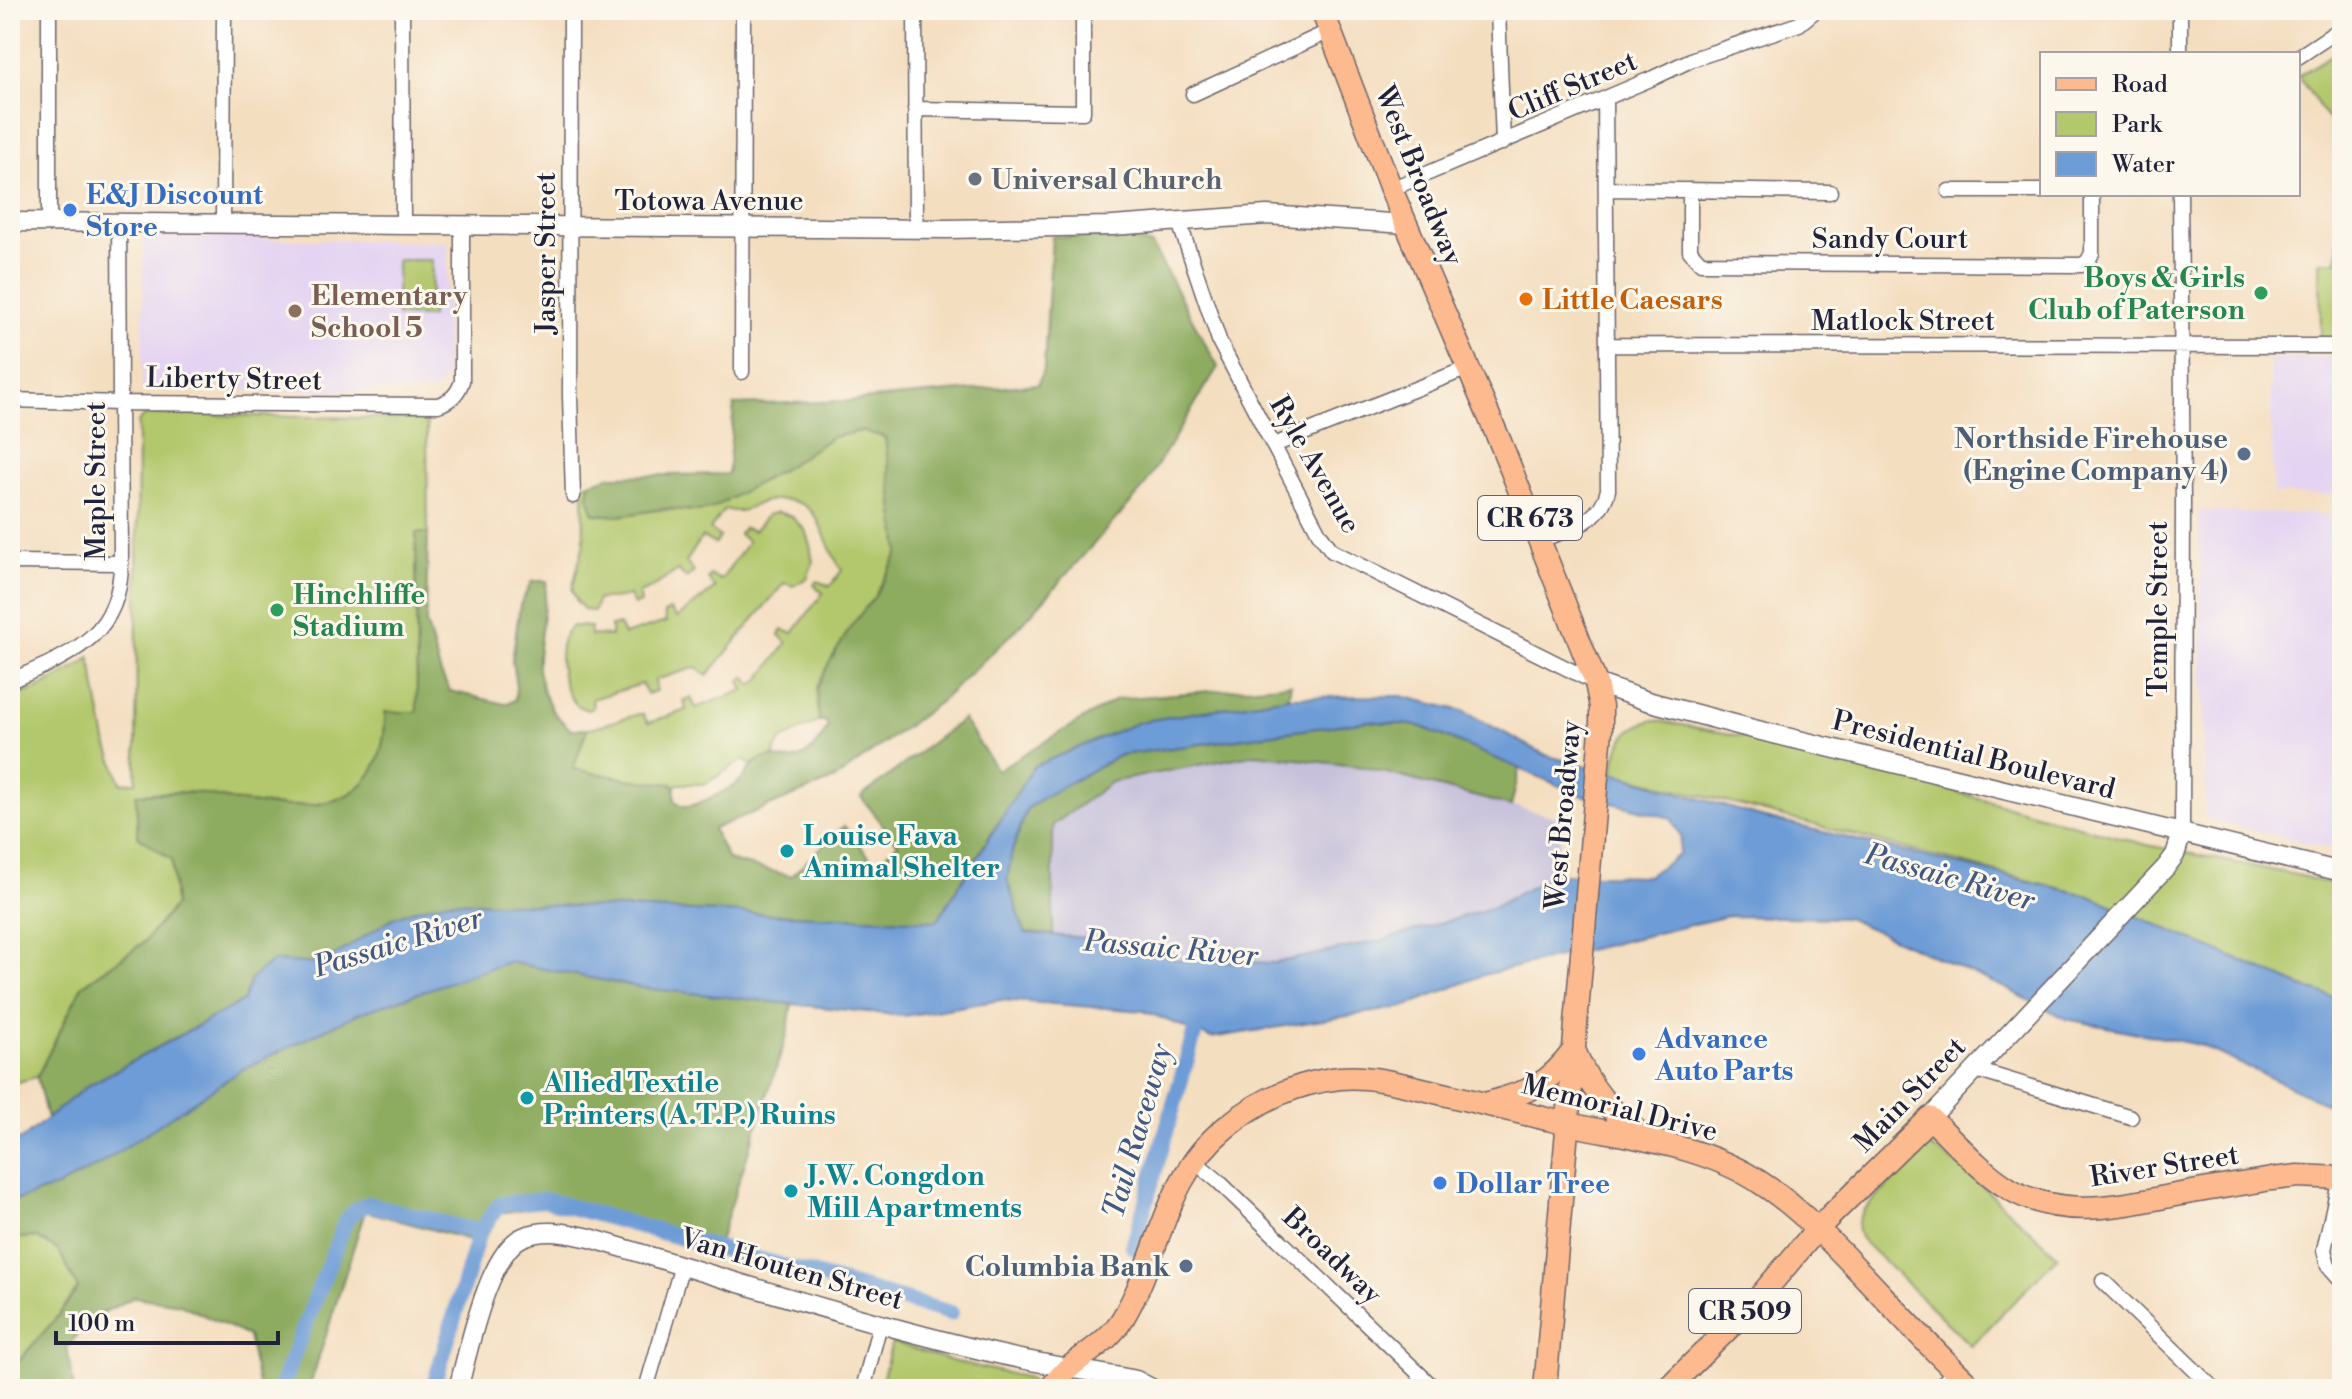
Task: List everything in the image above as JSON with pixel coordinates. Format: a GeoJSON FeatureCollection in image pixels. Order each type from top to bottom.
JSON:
{"type":"FeatureCollection","features":[{"type":"Feature","properties":{"kind":"main road","name":"West Broadway"},"geometry":{"type":"LineString","coordinates":[[1326,21],[1391,189],[1539,540],[1596,683],[1601,707],[1545,1389]]}},
{"type":"Feature","properties":{"kind":"main road"},"geometry":{"type":"LineString","coordinates":[[1484,1104],[1535,1089],[1561,1067],[1574,1050]]}},
{"type":"Feature","properties":{"kind":"main road"},"geometry":{"type":"LineString","coordinates":[[1574,1050],[1582,1070],[1606,1106],[1649,1140]]}},
{"type":"Feature","properties":{"kind":"main road","name":"Memorial Drive"},"geometry":{"type":"LineString","coordinates":[[1050,1389],[1069,1367],[1116,1330],[1135,1295],[1170,1203],[1194,1161],[1222,1130],[1251,1108],[1285,1091],[1341,1078],[1400,1084],[1649,1140],[1711,1158],[1741,1172],[1761,1183],[1818,1228],[1974,1389]]}},
{"type":"Feature","properties":{"kind":"main road","name":"River Street"},"geometry":{"type":"LineString","coordinates":[[1930,1118],[2007,1188],[2029,1199],[2059,1207],[2082,1209],[2115,1206],[2298,1176],[2341,1178]]}},
{"type":"Feature","properties":{"kind":"main road","name":"Main Street"},"geometry":{"type":"LineString","coordinates":[[1667,1389],[1756,1301],[1818,1228],[1930,1118]]}},
{"type":"Feature","properties":{"kind":"street"},"geometry":{"type":"LineString","coordinates":[[49,10],[49,222]]}},
{"type":"Feature","properties":{"kind":"street"},"geometry":{"type":"LineString","coordinates":[[223,223],[224,10]]}},
{"type":"Feature","properties":{"kind":"street"},"geometry":{"type":"LineString","coordinates":[[402,10],[403,225]]}},
{"type":"Feature","properties":{"kind":"street","name":"Jasper Street"},"geometry":{"type":"LineString","coordinates":[[571,10],[570,396],[573,496]]}},
{"type":"Feature","properties":{"kind":"street"},"geometry":{"type":"LineString","coordinates":[[742,372],[743,10]]}},
{"type":"Feature","properties":{"kind":"street"},"geometry":{"type":"LineString","coordinates":[[915,10],[916,229]]}},
{"type":"Feature","properties":{"kind":"street"},"geometry":{"type":"LineString","coordinates":[[915,109],[1083,112],[1083,10]]}},
{"type":"Feature","properties":{"kind":"street"},"geometry":{"type":"LineString","coordinates":[[1498,10],[1503,143]]}},
{"type":"Feature","properties":{"kind":"street","name":"Cliff Street"},"geometry":{"type":"LineString","coordinates":[[1391,189],[1685,62],[1799,24],[1816,10]]}},
{"type":"Feature","properties":{"kind":"street"},"geometry":{"type":"LineString","coordinates":[[2180,10],[2180,52]]}},
{"type":"Feature","properties":{"kind":"street"},"geometry":{"type":"LineString","coordinates":[[1193,94],[1326,21]]}},
{"type":"Feature","properties":{"kind":"street"},"geometry":{"type":"LineString","coordinates":[[2300,56],[2342,28]]}},
{"type":"Feature","properties":{"kind":"street"},"geometry":{"type":"LineString","coordinates":[[1539,540],[1583,524],[1597,513],[1606,500],[1608,490],[1605,99]]}},
{"type":"Feature","properties":{"kind":"street","name":"Sandy Court"},"geometry":{"type":"LineString","coordinates":[[1606,189],[1830,192]]}},
{"type":"Feature","properties":{"kind":"street","name":"Sandy Court"},"geometry":{"type":"LineString","coordinates":[[1690,190],[1690,251],[1701,263],[2082,265],[2092,253],[2092,196]]}},
{"type":"Feature","properties":{"kind":"street","name":"Sandy Court"},"geometry":{"type":"LineString","coordinates":[[1949,191],[2040,191]]}},
{"type":"Feature","properties":{"kind":"street","name":"Temple Street"},"geometry":{"type":"LineString","coordinates":[[2180,196],[2182,833]]}},
{"type":"Feature","properties":{"kind":"street","name":"Totowa Avenue"},"geometry":{"type":"LineString","coordinates":[[10,222],[916,229],[1112,226],[1267,215],[1406,224]]}},
{"type":"Feature","properties":{"kind":"street","name":"Maple Street"},"geometry":{"type":"LineString","coordinates":[[10,681],[67,655],[102,627],[118,594],[121,563],[119,222]]}},
{"type":"Feature","properties":{"kind":"street","name":"Ryle Avenue"},"geometry":{"type":"LineString","coordinates":[[1179,222],[1220,343],[1319,533],[1332,551],[1596,683]]}},
{"type":"Feature","properties":{"kind":"street","name":"Liberty Street"},"geometry":{"type":"LineString","coordinates":[[10,400],[438,405],[451,400],[462,381],[462,226]]}},
{"type":"Feature","properties":{"kind":"street","name":"Matlock Street"},"geometry":{"type":"LineString","coordinates":[[1607,345],[2342,346]]}},
{"type":"Feature","properties":{"kind":"street"},"geometry":{"type":"LineString","coordinates":[[1274,445],[1468,368]]}},
{"type":"Feature","properties":{"kind":"street"},"geometry":{"type":"LineString","coordinates":[[10,562],[121,563]]}},
{"type":"Feature","properties":{"kind":"street","name":"Presidential Boulevard"},"geometry":{"type":"LineString","coordinates":[[1596,683],[1647,701],[1753,729],[2342,872]]}},
{"type":"Feature","properties":{"kind":"street","name":"Main Street"},"geometry":{"type":"LineString","coordinates":[[1930,1118],[2175,855],[2182,833]]}},
{"type":"Feature","properties":{"kind":"street"},"geometry":{"type":"LineString","coordinates":[[1976,1070],[2131,1117]]}},
{"type":"Feature","properties":{"kind":"street","name":"Broadway"},"geometry":{"type":"LineString","coordinates":[[1194,1161],[1435,1389]]}},
{"type":"Feature","properties":{"kind":"street"},"geometry":{"type":"LineString","coordinates":[[2341,1178],[2324,1250],[2328,1265],[2342,1281]]}},
{"type":"Feature","properties":{"kind":"street","name":"Van Houten Street"},"geometry":{"type":"LineString","coordinates":[[458,1389],[488,1285],[497,1265],[520,1238],[554,1231],[590,1238],[880,1324],[995,1354],[1136,1380],[1153,1389]]}},
{"type":"Feature","properties":{"kind":"street"},"geometry":{"type":"LineString","coordinates":[[646,1389],[682,1265]]}},
{"type":"Feature","properties":{"kind":"street"},"geometry":{"type":"LineString","coordinates":[[2103,1281],[2214,1389]]}},
{"type":"Feature","properties":{"kind":"street"},"geometry":{"type":"LineString","coordinates":[[863,1389],[880,1324]]}},
{"type":"Feature","properties":{"kind":"street"},"geometry":{"type":"LineString","coordinates":[[1937,1389],[1955,1371]]}},
{"type":"Feature","properties":{"kind":"shaded area","name":"Elementary School 5"},"geometry":{"type":"Polygon","coordinates":[[[144,237],[448,242],[445,379],[434,391],[142,391],[144,237]]]}},
{"type":"Feature","properties":{"kind":"shaded area"},"geometry":{"type":"Polygon","coordinates":[[[2342,357],[2342,495],[2273,494],[2270,359],[2342,357]]]}},
{"type":"Feature","properties":{"kind":"shaded area"},"geometry":{"type":"Polygon","coordinates":[[[2199,511],[2342,515],[2342,851],[2206,819],[2199,511]]]}},
{"type":"Feature","properties":{"kind":"shaded area"},"geometry":{"type":"Polygon","coordinates":[[[1256,754],[1364,767],[1563,819],[1555,874],[1494,907],[1384,940],[1275,963],[1175,959],[1113,940],[1053,935],[1053,825],[1111,782],[1256,754]]]}},
{"type":"Feature","properties":{"kind":"green space"},"geometry":{"type":"Polygon","coordinates":[[[2342,48],[2342,139],[2300,79],[2300,75],[2342,48]]]}},
{"type":"Feature","properties":{"kind":"green space"},"geometry":{"type":"Polygon","coordinates":[[[2342,139],[2342,340],[2321,340],[2320,261],[2337,261],[2342,139]]]}},
{"type":"Feature","properties":{"kind":"green space"},"geometry":{"type":"Polygon","coordinates":[[[1052,236],[1131,239],[1152,245],[1218,367],[1142,490],[1022,624],[941,701],[835,779],[713,829],[728,860],[791,876],[844,826],[875,864],[898,844],[861,797],[963,719],[997,770],[1117,699],[1291,684],[1288,697],[1139,722],[1001,818],[937,921],[448,901],[393,918],[322,964],[273,961],[251,979],[243,1001],[87,1086],[47,1119],[37,1077],[82,986],[144,942],[175,905],[172,860],[138,836],[136,794],[198,793],[241,802],[296,806],[321,804],[343,797],[361,786],[374,768],[383,744],[385,712],[417,712],[416,533],[428,533],[426,623],[441,674],[450,691],[505,704],[515,700],[512,660],[520,605],[532,581],[547,581],[538,670],[553,712],[570,729],[587,729],[573,769],[672,784],[675,786],[675,801],[686,806],[707,800],[732,787],[761,759],[790,760],[810,751],[828,726],[825,721],[819,721],[817,688],[829,663],[852,625],[875,596],[899,552],[885,437],[861,431],[832,437],[782,470],[713,508],[700,511],[663,509],[619,516],[594,514],[588,496],[590,483],[611,476],[728,474],[734,405],[849,401],[1038,384],[1044,367],[1052,236]]]}},
{"type":"Feature","properties":{"kind":"green space"},"geometry":{"type":"Polygon","coordinates":[[[397,260],[432,260],[431,317],[397,316],[397,260]]]}},
{"type":"Feature","properties":{"kind":"green space","name":"Hinchliffe Stadium"},"geometry":{"type":"Polygon","coordinates":[[[148,414],[422,419],[427,425],[428,533],[416,534],[417,712],[385,713],[383,745],[374,769],[361,786],[343,797],[321,804],[269,805],[190,792],[136,794],[138,836],[172,860],[175,905],[144,942],[82,986],[37,1077],[10,1084],[10,856],[16,848],[9,818],[12,799],[10,698],[37,689],[90,657],[106,741],[121,783],[136,782],[138,423],[148,414]]]}},
{"type":"Feature","properties":{"kind":"green space"},"geometry":{"type":"Polygon","coordinates":[[[861,431],[885,437],[899,552],[875,596],[852,625],[829,663],[817,688],[819,721],[782,740],[774,752],[775,756],[751,765],[743,760],[705,784],[675,786],[573,769],[587,729],[639,714],[643,714],[648,723],[686,710],[684,700],[691,698],[696,708],[744,690],[740,681],[745,677],[752,685],[758,681],[787,643],[779,635],[782,630],[793,633],[823,593],[814,585],[817,581],[830,586],[842,570],[810,510],[800,503],[786,500],[767,501],[743,511],[725,509],[710,529],[720,537],[715,544],[702,537],[686,562],[694,572],[686,578],[678,570],[639,593],[641,603],[634,605],[629,596],[598,599],[594,611],[585,610],[572,590],[584,543],[583,485],[590,483],[588,496],[619,516],[663,509],[700,511],[782,470],[832,437],[861,431]]]}},
{"type":"Feature","properties":{"kind":"green space"},"geometry":{"type":"Polygon","coordinates":[[[777,512],[791,516],[805,530],[813,563],[807,578],[793,586],[784,583],[707,676],[697,667],[655,680],[656,691],[647,694],[642,684],[592,699],[593,708],[587,710],[576,704],[565,686],[560,664],[562,642],[572,626],[591,627],[590,635],[611,636],[611,626],[619,625],[624,635],[666,622],[664,613],[670,610],[677,618],[715,588],[708,579],[710,575],[721,580],[748,542],[739,534],[744,528],[754,531],[767,515],[777,512]]]}},
{"type":"Feature","properties":{"kind":"green space"},"geometry":{"type":"Polygon","coordinates":[[[1655,720],[1788,745],[2147,845],[2342,887],[2342,1000],[2302,987],[2090,896],[1614,773],[1617,753],[1624,738],[1636,727],[1655,720]]]}},
{"type":"Feature","properties":{"kind":"green space"},"geometry":{"type":"Polygon","coordinates":[[[1368,721],[1419,726],[1520,768],[1511,806],[1364,767],[1256,754],[1111,782],[1053,825],[1053,935],[1025,933],[1007,880],[1012,851],[1027,809],[1045,796],[1120,755],[1368,721]]]}},
{"type":"Feature","properties":{"kind":"green space"},"geometry":{"type":"Polygon","coordinates":[[[508,962],[643,988],[792,1004],[787,1035],[715,1254],[543,1206],[501,1213],[481,1243],[365,1211],[309,1389],[259,1389],[248,1336],[180,1304],[134,1297],[92,1318],[67,1347],[74,1389],[14,1389],[10,1371],[78,1288],[59,1251],[36,1237],[10,1239],[10,1202],[59,1186],[100,1164],[243,1069],[357,1014],[508,962]]]}},
{"type":"Feature","properties":{"kind":"green space"},"geometry":{"type":"Polygon","coordinates":[[[1928,1145],[1962,1168],[2058,1256],[1971,1346],[1861,1239],[1857,1227],[1864,1210],[1928,1145]]]}},
{"type":"Feature","properties":{"kind":"green space"},"geometry":{"type":"Polygon","coordinates":[[[36,1237],[59,1251],[78,1288],[10,1371],[10,1239],[36,1237]]]}},
{"type":"Feature","properties":{"kind":"green space"},"geometry":{"type":"Polygon","coordinates":[[[892,1342],[955,1362],[1029,1378],[1032,1382],[1025,1389],[880,1389],[892,1342]]]}},
{"type":"Feature","properties":{"kind":"water","name":"Passaic River"},"geometry":{"type":"Polygon","coordinates":[[[1401,696],[1463,711],[1548,756],[1761,817],[2090,896],[2302,987],[2342,1000],[2342,1111],[2200,1045],[2066,1019],[2003,987],[1847,918],[1728,916],[1483,975],[1404,1007],[1211,1038],[1144,1011],[1001,1000],[904,1016],[643,988],[508,962],[357,1014],[243,1069],[100,1164],[59,1186],[10,1202],[10,1142],[22,1139],[87,1086],[243,1001],[251,979],[273,961],[322,964],[393,918],[448,901],[937,921],[1034,766],[1139,722],[1288,697],[1401,696]],[[1368,721],[1120,755],[1027,809],[1012,851],[1007,880],[1025,933],[1113,940],[1175,959],[1275,963],[1384,940],[1494,907],[1555,874],[1647,876],[1679,855],[1681,837],[1671,818],[1581,795],[1420,726],[1368,721]]]}},
{"type":"Feature","properties":{"kind":"waterway","name":"Tail Raceway"},"geometry":{"type":"LineString","coordinates":[[1133,1247],[1195,1031]]}},
{"type":"Feature","properties":{"kind":"waterway"},"geometry":{"type":"LineString","coordinates":[[280,1389],[346,1220],[368,1204],[479,1232],[500,1204],[546,1200],[951,1313]]}},
{"type":"Feature","properties":{"kind":"waterway"},"geometry":{"type":"LineString","coordinates":[[433,1389],[479,1232]]}},
{"type":"Feature","properties":{"kind":"place","name":"Universal Church"},"geometry":{"type":"Point","coordinates":[975,179]}},
{"type":"Feature","properties":{"kind":"place","name":"E&J Discount Store"},"geometry":{"type":"Point","coordinates":[70,210]}},
{"type":"Feature","properties":{"kind":"place","name":"Boys & Girls Club of Paterson"},"geometry":{"type":"Point","coordinates":[2261,293]}},
{"type":"Feature","properties":{"kind":"place","name":"Little Caesars"},"geometry":{"type":"Point","coordinates":[1526,299]}},
{"type":"Feature","properties":{"kind":"place","name":"Elementary School 5"},"geometry":{"type":"Point","coordinates":[295,311]}},
{"type":"Feature","properties":{"kind":"place","name":"Northside Firehouse (Engine Company 4)"},"geometry":{"type":"Point","coordinates":[2244,454]}},
{"type":"Feature","properties":{"kind":"place","name":"Hinchliffe Stadium"},"geometry":{"type":"Point","coordinates":[277,610]}},
{"type":"Feature","properties":{"kind":"place","name":"Louise Fava Animal Shelter"},"geometry":{"type":"Point","coordinates":[787,851]}},
{"type":"Feature","properties":{"kind":"place","name":"Advance Auto Parts"},"geometry":{"type":"Point","coordinates":[1639,1054]}},
{"type":"Feature","properties":{"kind":"place","name":"Allied Textile Printers (A.T.P.) Ruins"},"geometry":{"type":"Point","coordinates":[527,1098]}},
{"type":"Feature","properties":{"kind":"place","name":"Dollar Tree"},"geometry":{"type":"Point","coordinates":[1440,1183]}},
{"type":"Feature","properties":{"kind":"place","name":"J.W. Congdon Mill Apartments"},"geometry":{"type":"Point","coordinates":[791,1191]}},
{"type":"Feature","properties":{"kind":"place","name":"Columbia Bank"},"geometry":{"type":"Point","coordinates":[1186,1266]}}]}
